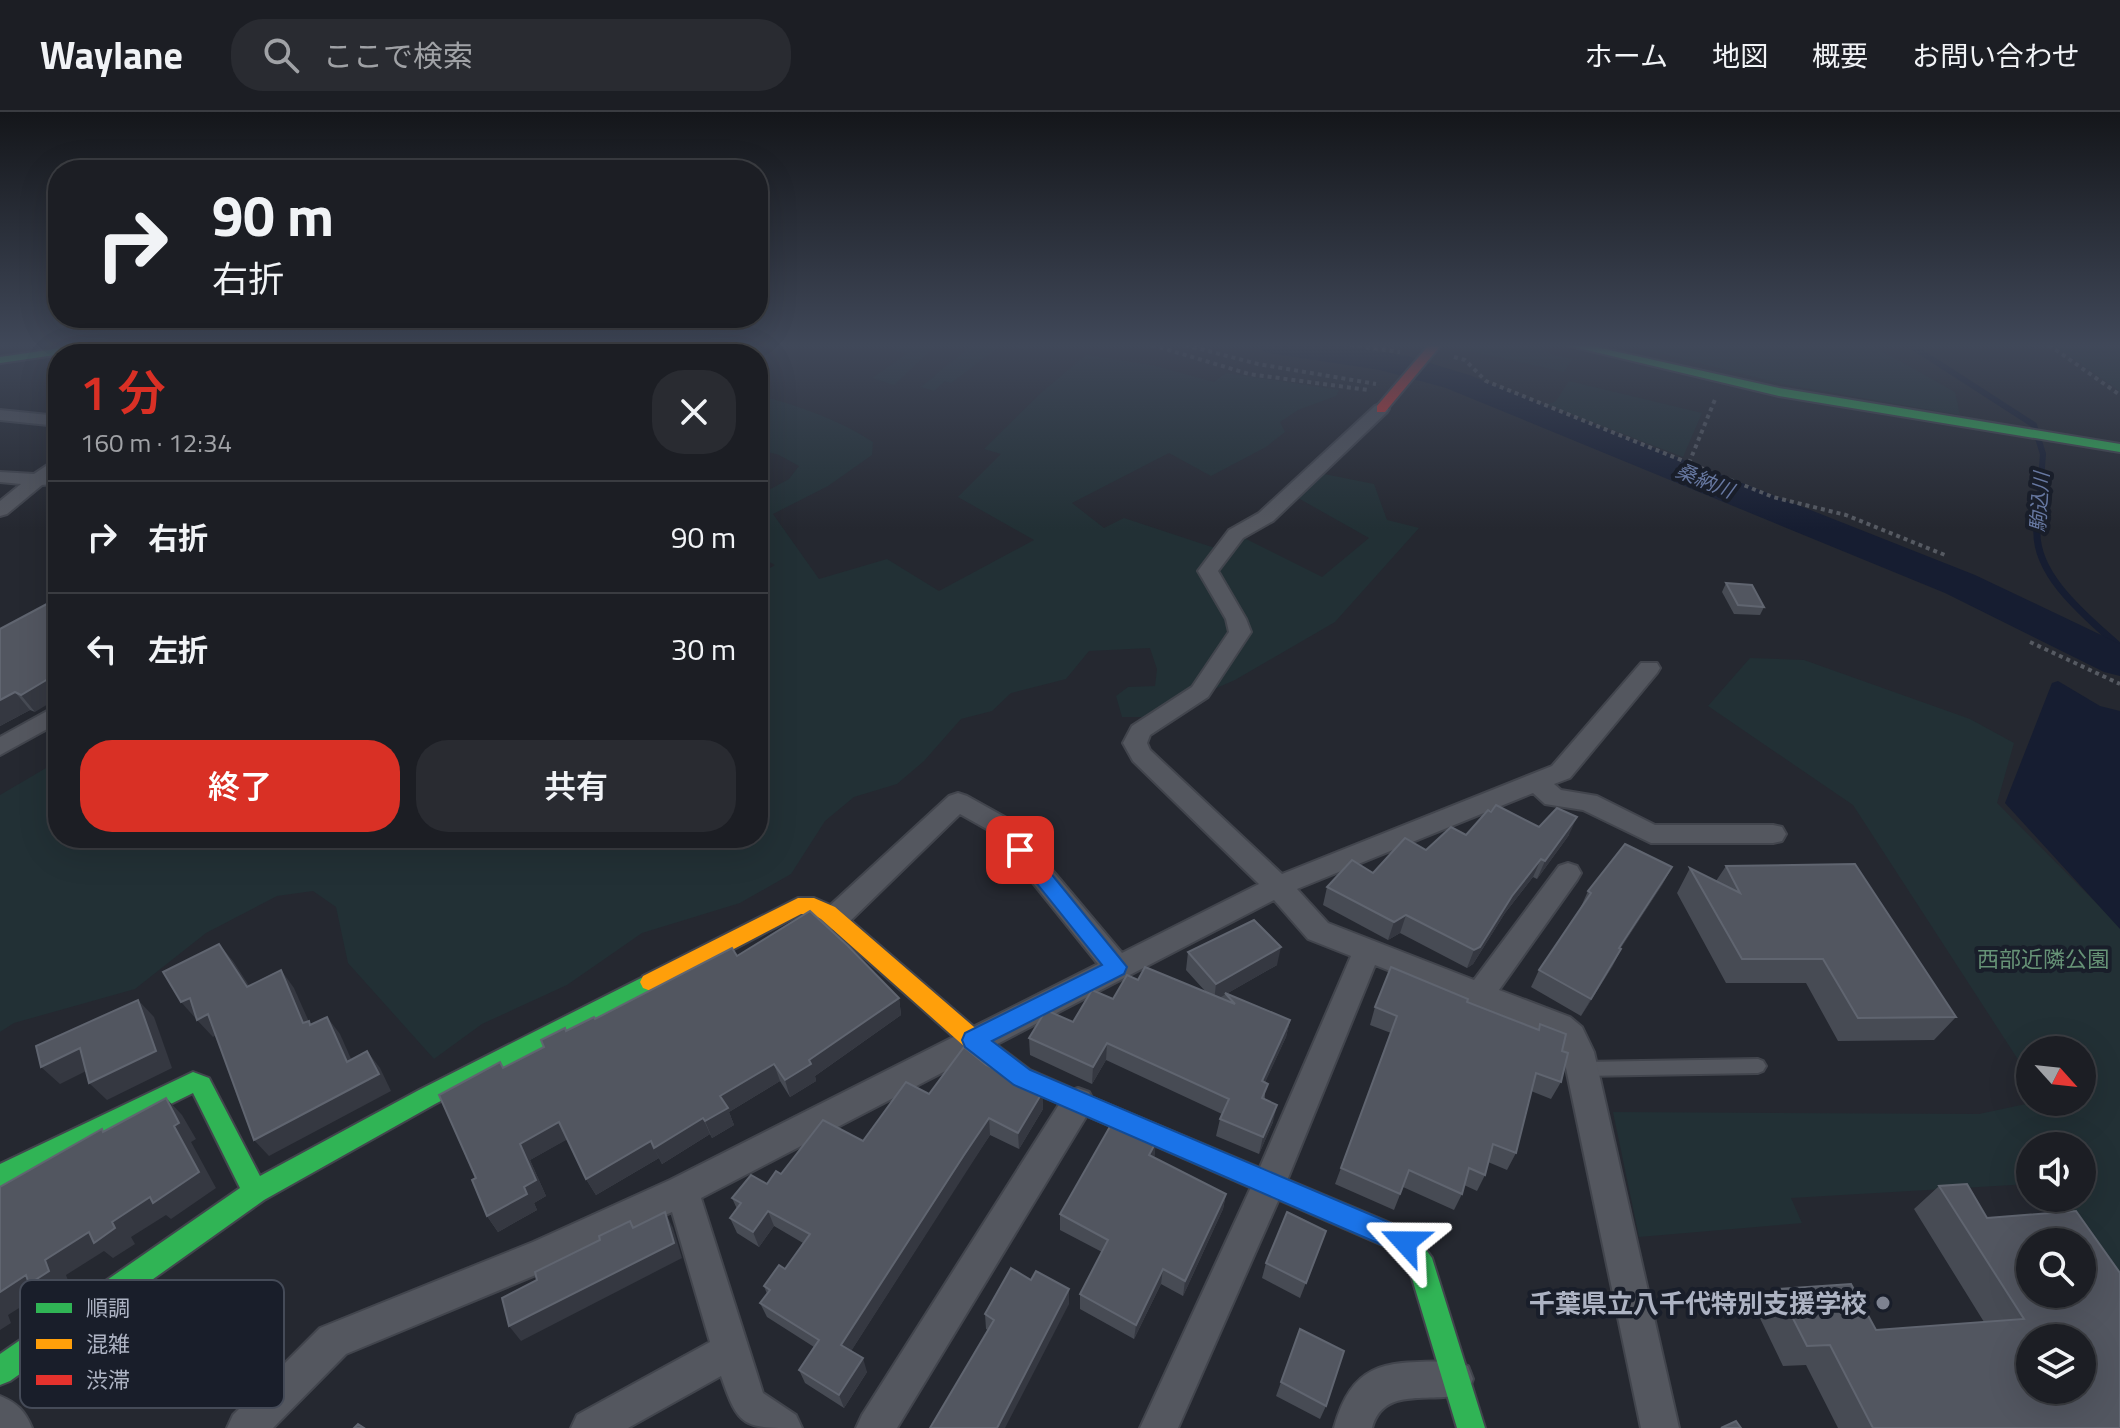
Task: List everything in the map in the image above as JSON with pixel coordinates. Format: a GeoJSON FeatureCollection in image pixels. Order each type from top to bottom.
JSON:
{"type":"FeatureCollection","features":[{"type":"Feature","properties":{"kind":"street"},"geometry":{"type":"LineString","coordinates":[[1380,406],[1266,517],[1236,534],[1208,571],[1236,619],[1240,632],[1200,692],[1140,731],[1135,743],[1141,755],[1278,886],[1318,931],[1560,1026],[1572,1036],[1583,1069],[1660,1428]]}},
{"type":"Feature","properties":{"kind":"street"},"geometry":{"type":"LineString","coordinates":[[1854,406],[2120,448]]}},
{"type":"Feature","properties":{"kind":"street"},"geometry":{"type":"LineString","coordinates":[[0,415],[48,420]]}},
{"type":"Feature","properties":{"kind":"street"},"geometry":{"type":"LineString","coordinates":[[0,510],[48,470]]}},
{"type":"Feature","properties":{"kind":"street"},"geometry":{"type":"LineString","coordinates":[[0,477],[48,480]]}},
{"type":"Feature","properties":{"kind":"street"},"geometry":{"type":"LineString","coordinates":[[284,1390],[333,1341],[543,1255],[682,1191],[1278,886],[1561,772],[1649,668]]}},
{"type":"Feature","properties":{"kind":"street"},"geometry":{"type":"LineString","coordinates":[[0,747],[48,719]]}},
{"type":"Feature","properties":{"kind":"street"},"geometry":{"type":"LineString","coordinates":[[1537,782],[1554,798],[1588,802],[1651,834],[1773,834]]}},
{"type":"Feature","properties":{"kind":"street"},"geometry":{"type":"LineString","coordinates":[[834,919],[958,802],[1001,826],[1117,967]]}},
{"type":"Feature","properties":{"kind":"street"},"geometry":{"type":"LineString","coordinates":[[1479,995],[1568,873]]}},
{"type":"Feature","properties":{"kind":"street"},"geometry":{"type":"LineString","coordinates":[[130,1280],[255,1192],[441,1090],[798,906],[814,906],[834,919],[973,1040],[1022,1077],[1405,1242],[1419,1258],[1471,1428]]}},
{"type":"Feature","properties":{"kind":"street"},"geometry":{"type":"LineString","coordinates":[[1159,1428],[1270,1183],[1367,952]]}},
{"type":"Feature","properties":{"kind":"street"},"geometry":{"type":"LineString","coordinates":[[0,1176],[193,1082],[201,1085],[255,1192]]}},
{"type":"Feature","properties":{"kind":"street"},"geometry":{"type":"LineString","coordinates":[[875,1428],[1078,1102]]}},
{"type":"Feature","properties":{"kind":"street"},"geometry":{"type":"LineString","coordinates":[[682,1191],[748,1405],[783,1428]]}},
{"type":"Feature","properties":{"kind":"street"},"geometry":{"type":"LineString","coordinates":[[590,1428],[730,1351]]}},
{"type":"Feature","properties":{"kind":"street"},"geometry":{"type":"LineString","coordinates":[[0,1371],[20,1357]]}},
{"type":"Feature","properties":{"kind":"street"},"geometry":{"type":"LineString","coordinates":[[1353,1428],[1355,1411],[1366,1393],[1386,1383],[1455,1379]]}},
{"type":"Feature","properties":{"kind":"street"},"geometry":{"type":"LineString","coordinates":[[246,1428],[266,1408]]}},
{"type":"Feature","properties":{"kind":"street"},"geometry":{"type":"LineString","coordinates":[[0,1415],[13,1428]]}},
{"type":"Feature","properties":{"kind":"lane"},"geometry":{"type":"LineString","coordinates":[[1583,1069],[1758,1066]]}},
{"type":"Feature","properties":{"kind":"path"},"geometry":{"type":"LineString","coordinates":[[1549,406],[1773,497],[1846,515],[1945,555]]}},
{"type":"Feature","properties":{"kind":"path"},"geometry":{"type":"LineString","coordinates":[[1689,463],[1712,406]]}},
{"type":"Feature","properties":{"kind":"path"},"geometry":{"type":"LineString","coordinates":[[2030,642],[2120,684]]}},
{"type":"Feature","properties":{"kind":"green space"},"geometry":{"type":"Polygon","coordinates":[[[768,406],[795,406],[846,426],[873,442],[872,455],[828,486],[773,514],[819,579],[887,559],[939,591],[1034,540],[958,497],[1001,454],[984,449],[1027,406],[1308,406],[1280,422],[1285,432],[1266,447],[1211,476],[1169,453],[1072,503],[1104,528],[1124,518],[1218,549],[1201,573],[1231,621],[1232,633],[1193,689],[1151,717],[1122,717],[1116,696],[1128,687],[1155,686],[1157,669],[1150,648],[1089,651],[1066,679],[1011,693],[992,711],[961,719],[924,761],[897,784],[854,797],[825,821],[791,874],[740,903],[642,933],[567,985],[482,1024],[434,1059],[348,963],[336,907],[313,891],[277,896],[206,933],[135,989],[14,1023],[0,1032],[0,795],[48,767],[48,848],[768,848],[768,569],[775,565],[768,561],[768,491],[789,479],[799,466],[768,452],[768,406]]]}},
{"type":"Feature","properties":{"kind":"green space"},"geometry":{"type":"Polygon","coordinates":[[[1552,406],[1675,406],[1702,413],[1683,457],[1552,406]]]}},
{"type":"Feature","properties":{"kind":"green space"},"geometry":{"type":"Polygon","coordinates":[[[1911,406],[1958,406],[1960,415],[1911,406]]]}},
{"type":"Feature","properties":{"kind":"green space"},"geometry":{"type":"Polygon","coordinates":[[[1324,474],[1374,484],[1387,520],[1419,528],[1335,622],[1235,680],[1205,693],[1243,633],[1214,571],[1240,536],[1322,577],[1369,538],[1298,498],[1324,474]]]}},
{"type":"Feature","properties":{"kind":"green space","name":"西部近隣公園"},"geometry":{"type":"Polygon","coordinates":[[[1750,658],[1804,660],[1970,719],[2014,743],[1997,803],[2120,927],[2120,1294],[2096,1260],[2096,1228],[2074,1228],[2063,1212],[2096,1212],[2096,1132],[2016,1132],[2016,1185],[1791,1198],[1802,1223],[1639,1237],[1613,1112],[1979,1114],[2016,1106],[2016,1116],[2096,1116],[2096,1036],[2016,1036],[2016,1056],[1853,805],[1708,706],[1750,658]]]}},
{"type":"Feature","properties":{"kind":"water"},"geometry":{"type":"Polygon","coordinates":[[[2058,681],[2100,706],[2120,711],[2120,929],[2005,803],[2052,683],[2058,681]]]}},
{"type":"Feature","properties":{"kind":"building"},"geometry":{"type":"Polygon","coordinates":[[[1726,583],[1752,585],[1764,607],[1738,605],[1726,583]]]}},
{"type":"Feature","properties":{"kind":"building"},"geometry":{"type":"Polygon","coordinates":[[[48,603],[48,679],[21,695],[15,692],[0,700],[0,629],[48,603]]]}},
{"type":"Feature","properties":{"kind":"building"},"geometry":{"type":"Polygon","coordinates":[[[1496,805],[1539,827],[1557,808],[1577,817],[1545,861],[1541,859],[1512,896],[1480,947],[1474,950],[1406,915],[1394,922],[1327,887],[1352,860],[1373,873],[1405,838],[1426,850],[1451,827],[1466,835],[1496,805]]]}},
{"type":"Feature","properties":{"kind":"building"},"geometry":{"type":"Polygon","coordinates":[[[1625,844],[1672,867],[1619,948],[1591,999],[1539,970],[1591,893],[1588,891],[1625,844]]]}},
{"type":"Feature","properties":{"kind":"building"},"geometry":{"type":"Polygon","coordinates":[[[1855,864],[1956,1017],[1858,1018],[1823,959],[1742,959],[1690,868],[1740,893],[1726,866],[1855,864]]]}},
{"type":"Feature","properties":{"kind":"building"},"geometry":{"type":"Polygon","coordinates":[[[810,911],[899,998],[785,1080],[774,1064],[720,1096],[728,1108],[705,1121],[703,1118],[654,1148],[651,1141],[586,1179],[559,1122],[520,1144],[536,1180],[524,1187],[527,1194],[487,1216],[472,1180],[476,1178],[439,1095],[500,1062],[503,1068],[544,1047],[541,1040],[565,1028],[566,1031],[595,1019],[732,948],[737,956],[810,911]]]}},
{"type":"Feature","properties":{"kind":"building"},"geometry":{"type":"Polygon","coordinates":[[[1254,920],[1281,947],[1216,984],[1188,952],[1254,920]]]}},
{"type":"Feature","properties":{"kind":"building"},"geometry":{"type":"Polygon","coordinates":[[[219,944],[247,987],[281,970],[303,1023],[309,1021],[310,1025],[327,1017],[347,1062],[367,1051],[379,1074],[254,1140],[208,1014],[197,1020],[190,998],[181,1002],[163,972],[219,944]]]}},
{"type":"Feature","properties":{"kind":"building"},"geometry":{"type":"Polygon","coordinates":[[[1145,967],[1235,1004],[1225,993],[1290,1020],[1262,1081],[1268,1084],[1262,1098],[1277,1105],[1263,1137],[1220,1119],[1229,1099],[1107,1043],[1093,1067],[1029,1038],[1046,1010],[1073,1022],[1092,990],[1113,999],[1127,975],[1138,980],[1145,967]]]}},
{"type":"Feature","properties":{"kind":"building"},"geometry":{"type":"Polygon","coordinates":[[[1391,967],[1468,999],[1467,1002],[1539,1030],[1540,1024],[1566,1034],[1562,1051],[1568,1053],[1561,1082],[1536,1073],[1516,1153],[1493,1144],[1485,1175],[1469,1168],[1462,1194],[1409,1170],[1400,1194],[1341,1168],[1397,1016],[1375,1007],[1391,967]]]}},
{"type":"Feature","properties":{"kind":"building"},"geometry":{"type":"Polygon","coordinates":[[[138,1000],[156,1051],[89,1083],[80,1048],[41,1067],[36,1046],[138,1000]]]}},
{"type":"Feature","properties":{"kind":"building"},"geometry":{"type":"Polygon","coordinates":[[[964,1047],[986,1065],[1042,1093],[1018,1133],[989,1118],[964,1155],[841,1345],[863,1358],[839,1395],[799,1370],[819,1340],[760,1303],[770,1290],[764,1286],[779,1265],[785,1269],[810,1234],[768,1211],[753,1232],[730,1218],[741,1203],[732,1198],[751,1175],[767,1184],[776,1171],[781,1174],[823,1120],[863,1141],[906,1082],[929,1094],[964,1047]]]}},
{"type":"Feature","properties":{"kind":"building"},"geometry":{"type":"Polygon","coordinates":[[[166,1098],[179,1123],[174,1126],[199,1172],[153,1203],[150,1197],[112,1222],[115,1228],[94,1243],[89,1232],[45,1260],[49,1271],[35,1280],[28,1280],[26,1275],[0,1292],[0,1187],[102,1129],[103,1132],[166,1098]]]}},
{"type":"Feature","properties":{"kind":"building"},"geometry":{"type":"Polygon","coordinates":[[[1112,1123],[1156,1142],[1149,1155],[1226,1194],[1185,1281],[1163,1269],[1136,1325],[1080,1294],[1108,1240],[1060,1214],[1112,1123]]]}},
{"type":"Feature","properties":{"kind":"building"},"geometry":{"type":"Polygon","coordinates":[[[1967,1184],[1987,1218],[2077,1212],[2088,1228],[2016,1228],[2016,1306],[1939,1186],[1967,1184]]]}},
{"type":"Feature","properties":{"kind":"building"},"geometry":{"type":"Polygon","coordinates":[[[665,1212],[674,1243],[509,1326],[502,1298],[537,1280],[535,1272],[600,1240],[599,1236],[630,1221],[633,1228],[665,1212]]]}},
{"type":"Feature","properties":{"kind":"building"},"geometry":{"type":"Polygon","coordinates":[[[1287,1212],[1326,1231],[1306,1283],[1266,1263],[1287,1212]]]}},
{"type":"Feature","properties":{"kind":"building"},"geometry":{"type":"Polygon","coordinates":[[[2096,1239],[2120,1273],[2120,1428],[1873,1428],[1830,1345],[1807,1346],[1778,1289],[1851,1284],[1876,1330],[2024,1319],[2017,1308],[2096,1308],[2096,1239]]]}},
{"type":"Feature","properties":{"kind":"building"},"geometry":{"type":"Polygon","coordinates":[[[1011,1268],[1031,1280],[1036,1271],[1069,1289],[997,1428],[930,1428],[994,1320],[985,1314],[1011,1268]]]}},
{"type":"Feature","properties":{"kind":"building"},"geometry":{"type":"Polygon","coordinates":[[[1300,1329],[1344,1351],[1326,1406],[1281,1382],[1300,1329]]]}},
{"type":"Feature","properties":{"kind":"building"},"geometry":{"type":"Polygon","coordinates":[[[1736,1421],[1741,1428],[1721,1428],[1736,1421]]]}},
{"type":"Feature","properties":{"kind":"waterway","name":"桑納川"},"geometry":{"type":"LineString","coordinates":[[1517,406],[1960,584],[2120,662]]}},
{"type":"Feature","properties":{"kind":"waterway","name":"駒込川"},"geometry":{"type":"LineString","coordinates":[[2005,406],[2034,425],[2043,454],[2037,530]]}},
{"type":"Feature","properties":{"kind":"waterway","name":"駒込川"},"geometry":{"type":"LineString","coordinates":[[2037,530],[2044,563],[2065,595],[2120,647]]}},
{"type":"Feature","properties":{"kind":"traffic: fast"},"geometry":{"type":"LineString","coordinates":[[1867,406],[2120,448]]}},
{"type":"Feature","properties":{"kind":"traffic: fast"},"geometry":{"type":"LineString","coordinates":[[130,1280],[255,1192],[427,1097],[651,982]]}},
{"type":"Feature","properties":{"kind":"traffic: fast"},"geometry":{"type":"LineString","coordinates":[[0,1176],[193,1082],[201,1085],[255,1192]]}},
{"type":"Feature","properties":{"kind":"traffic: fast"},"geometry":{"type":"LineString","coordinates":[[1077,1101],[1405,1242],[1419,1258],[1471,1428]]}},
{"type":"Feature","properties":{"kind":"traffic: fast"},"geometry":{"type":"LineString","coordinates":[[0,1371],[20,1357]]}},
{"type":"Feature","properties":{"kind":"traffic: slow"},"geometry":{"type":"LineString","coordinates":[[651,982],[798,906],[814,906],[828,913],[973,1040],[1022,1077],[1077,1101]]}},
{"type":"Feature","properties":{"kind":"place","name":"千葉県立八千代特別支援学校"},"geometry":{"type":"Point","coordinates":[1883,1303]}},
{"type":"Feature","properties":{"kind":"route"},"geometry":{"type":"LineString","coordinates":[[1020,850],[1117,967],[973,1040],[1022,1077],[1405,1242]]}}]}
